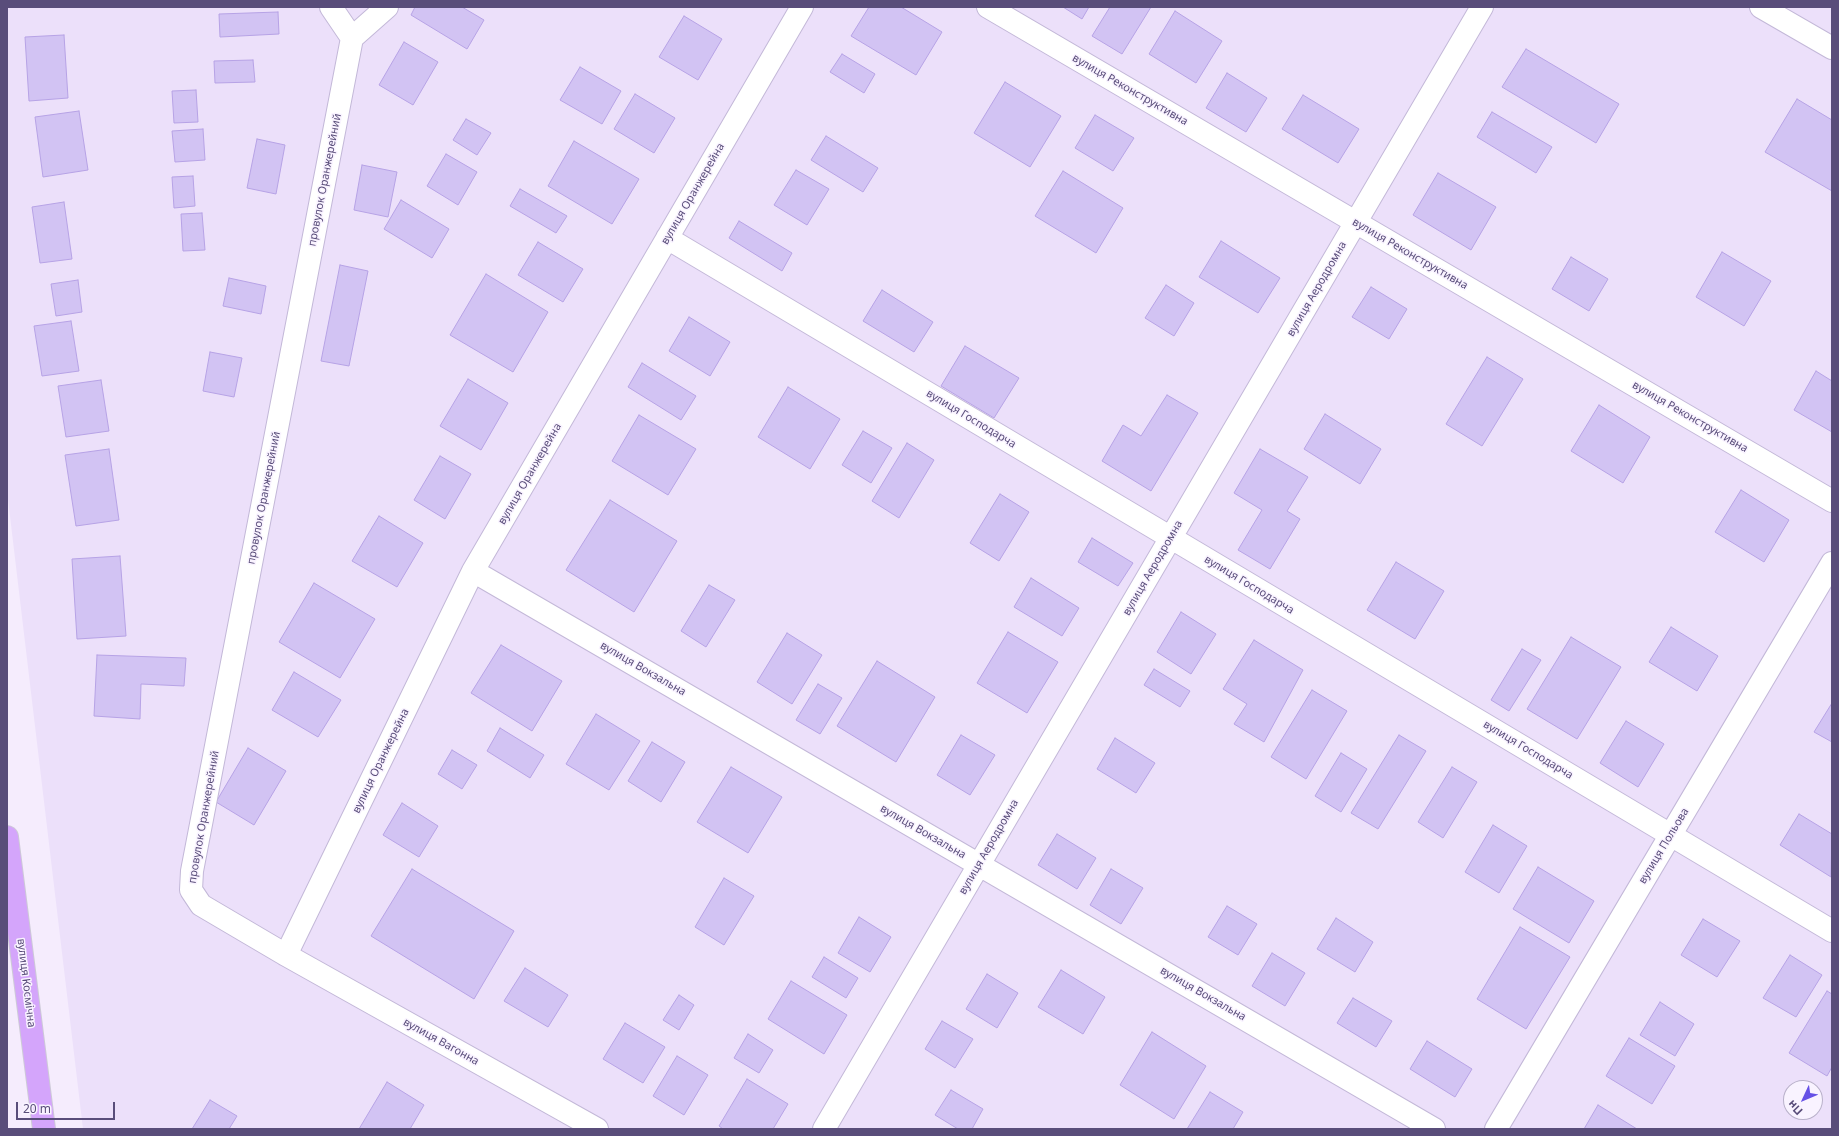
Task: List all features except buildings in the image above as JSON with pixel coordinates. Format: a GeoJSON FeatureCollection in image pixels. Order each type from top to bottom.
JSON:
{"type":"FeatureCollection","features":[{"type":"Feature","properties":{"kind":"main road","name":"вулиця Космічна"},"geometry":{"type":"LineString","coordinates":[[7,837],[44,1129]]}},
{"type":"Feature","properties":{"kind":"street"},"geometry":{"type":"LineString","coordinates":[[331,7],[352,38],[387,7]]}},
{"type":"Feature","properties":{"kind":"street","name":"вулиця Оранжерейна"},"geometry":{"type":"LineString","coordinates":[[286,955],[473,571],[802,7]]}},
{"type":"Feature","properties":{"kind":"street","name":"вулиця Реконструктивна"},"geometry":{"type":"LineString","coordinates":[[988,7],[1832,501]]}},
{"type":"Feature","properties":{"kind":"street","name":"вулиця Аеродромна"},"geometry":{"type":"LineString","coordinates":[[824,1129],[1482,7]]}},
{"type":"Feature","properties":{"kind":"street"},"geometry":{"type":"LineString","coordinates":[[1761,7],[1832,48]]}},
{"type":"Feature","properties":{"kind":"street","name":"провулок Оранжерейний"},"geometry":{"type":"LineString","coordinates":[[286,955],[200,905],[191,890],[192,871],[352,38]]}},
{"type":"Feature","properties":{"kind":"street","name":"вулиця Господарча"},"geometry":{"type":"LineString","coordinates":[[667,238],[1832,931]]}},
{"type":"Feature","properties":{"kind":"street","name":"вулиця Польова"},"geometry":{"type":"LineString","coordinates":[[1496,1129],[1832,563]]}},
{"type":"Feature","properties":{"kind":"street","name":"вулиця Вокзальна"},"geometry":{"type":"LineString","coordinates":[[473,571],[1434,1129]]}},
{"type":"Feature","properties":{"kind":"street","name":"вулиця Вагонна"},"geometry":{"type":"LineString","coordinates":[[286,955],[597,1129]]}},
{"type":"Feature","properties":{"kind":"shaded area"},"geometry":{"type":"Polygon","coordinates":[[[7,7],[1832,7],[1832,1129],[83,1129],[7,491],[7,7]]]}}]}
